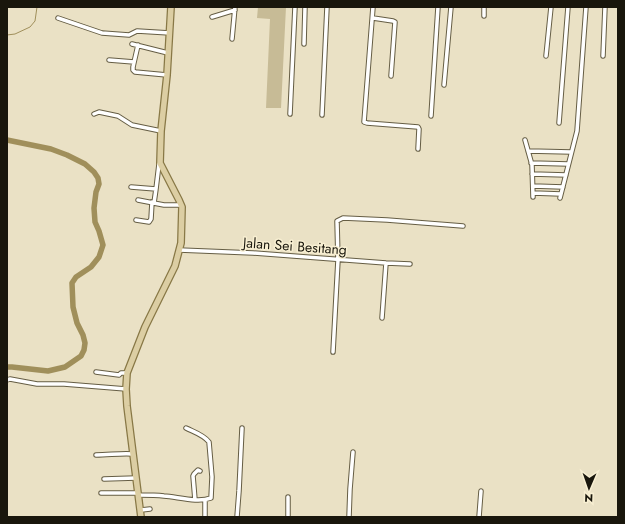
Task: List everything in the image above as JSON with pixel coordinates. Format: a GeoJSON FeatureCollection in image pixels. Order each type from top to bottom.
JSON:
{"type":"FeatureCollection","features":[{"type":"Feature","properties":{"kind":"main road"},"geometry":{"type":"LineString","coordinates":[[141,517],[126,389],[127,373],[145,327],[175,266],[180,250],[181,239],[181,205],[160,163],[161,131],[167,76],[171,7]]}},
{"type":"Feature","properties":{"kind":"street"},"geometry":{"type":"LineString","coordinates":[[290,114],[294,7]]}},
{"type":"Feature","properties":{"kind":"street"},"geometry":{"type":"LineString","coordinates":[[304,44],[305,7]]}},
{"type":"Feature","properties":{"kind":"street"},"geometry":{"type":"LineString","coordinates":[[322,115],[327,7]]}},
{"type":"Feature","properties":{"kind":"street"},"geometry":{"type":"LineString","coordinates":[[373,7],[364,122],[418,127],[418,148]]}},
{"type":"Feature","properties":{"kind":"street"},"geometry":{"type":"LineString","coordinates":[[430,116],[438,7]]}},
{"type":"Feature","properties":{"kind":"street"},"geometry":{"type":"LineString","coordinates":[[444,84],[451,7]]}},
{"type":"Feature","properties":{"kind":"street"},"geometry":{"type":"LineString","coordinates":[[484,7],[484,16]]}},
{"type":"Feature","properties":{"kind":"street"},"geometry":{"type":"LineString","coordinates":[[546,56],[551,7]]}},
{"type":"Feature","properties":{"kind":"street"},"geometry":{"type":"LineString","coordinates":[[559,123],[568,7]]}},
{"type":"Feature","properties":{"kind":"street"},"geometry":{"type":"LineString","coordinates":[[525,140],[531,163],[533,195],[561,196],[577,131],[586,7]]}},
{"type":"Feature","properties":{"kind":"street"},"geometry":{"type":"LineString","coordinates":[[603,56],[605,7]]}},
{"type":"Feature","properties":{"kind":"street"},"geometry":{"type":"LineString","coordinates":[[212,17],[235,8],[232,39]]}},
{"type":"Feature","properties":{"kind":"street"},"geometry":{"type":"LineString","coordinates":[[58,18],[108,34],[129,35],[137,31],[170,33]]}},
{"type":"Feature","properties":{"kind":"street"},"geometry":{"type":"LineString","coordinates":[[373,18],[393,20],[395,22],[391,76]]}},
{"type":"Feature","properties":{"kind":"street"},"geometry":{"type":"LineString","coordinates":[[132,44],[168,53]]}},
{"type":"Feature","properties":{"kind":"street"},"geometry":{"type":"LineString","coordinates":[[138,45],[133,70],[136,72],[167,76]]}},
{"type":"Feature","properties":{"kind":"street"},"geometry":{"type":"LineString","coordinates":[[109,60],[134,62]]}},
{"type":"Feature","properties":{"kind":"street"},"geometry":{"type":"LineString","coordinates":[[94,114],[99,112],[112,115],[121,118],[132,125],[161,131]]}},
{"type":"Feature","properties":{"kind":"street"},"geometry":{"type":"LineString","coordinates":[[528,151],[571,152]]}},
{"type":"Feature","properties":{"kind":"street"},"geometry":{"type":"LineString","coordinates":[[136,220],[149,222],[151,219],[160,163]]}},
{"type":"Feature","properties":{"kind":"street"},"geometry":{"type":"LineString","coordinates":[[531,163],[568,164]]}},
{"type":"Feature","properties":{"kind":"street"},"geometry":{"type":"LineString","coordinates":[[532,174],[566,175]]}},
{"type":"Feature","properties":{"kind":"street"},"geometry":{"type":"LineString","coordinates":[[533,186],[563,187]]}},
{"type":"Feature","properties":{"kind":"street"},"geometry":{"type":"LineString","coordinates":[[131,187],[156,189]]}},
{"type":"Feature","properties":{"kind":"street"},"geometry":{"type":"LineString","coordinates":[[138,200],[164,205],[181,205]]}},
{"type":"Feature","properties":{"kind":"street"},"geometry":{"type":"LineString","coordinates":[[333,352],[338,260],[337,222],[341,218],[463,226]]}},
{"type":"Feature","properties":{"kind":"street","name":"Jalan Sei Besitang"},"geometry":{"type":"LineString","coordinates":[[180,250],[253,253],[410,264]]}},
{"type":"Feature","properties":{"kind":"street"},"geometry":{"type":"LineString","coordinates":[[382,318],[386,263]]}},
{"type":"Feature","properties":{"kind":"street"},"geometry":{"type":"LineString","coordinates":[[96,372],[119,375],[121,373],[127,373]]}},
{"type":"Feature","properties":{"kind":"street"},"geometry":{"type":"LineString","coordinates":[[7,380],[37,384],[64,384],[126,389]]}},
{"type":"Feature","properties":{"kind":"street"},"geometry":{"type":"LineString","coordinates":[[101,493],[139,494],[195,500],[210,499],[212,496],[212,477],[209,442],[207,439],[186,428]]}},
{"type":"Feature","properties":{"kind":"street"},"geometry":{"type":"LineString","coordinates":[[237,517],[242,428]]}},
{"type":"Feature","properties":{"kind":"street"},"geometry":{"type":"LineString","coordinates":[[350,517],[350,489],[353,452]]}},
{"type":"Feature","properties":{"kind":"street"},"geometry":{"type":"LineString","coordinates":[[96,455],[112,455],[121,453],[134,454]]}},
{"type":"Feature","properties":{"kind":"street"},"geometry":{"type":"LineString","coordinates":[[195,500],[193,476],[198,470],[200,470]]}},
{"type":"Feature","properties":{"kind":"street"},"geometry":{"type":"LineString","coordinates":[[104,478],[136,478]]}},
{"type":"Feature","properties":{"kind":"street"},"geometry":{"type":"LineString","coordinates":[[479,517],[481,491]]}},
{"type":"Feature","properties":{"kind":"street"},"geometry":{"type":"LineString","coordinates":[[288,497],[288,517]]}},
{"type":"Feature","properties":{"kind":"street"},"geometry":{"type":"LineString","coordinates":[[205,500],[205,517]]}},
{"type":"Feature","properties":{"kind":"street"},"geometry":{"type":"LineString","coordinates":[[140,510],[150,509]]}},
{"type":"Feature","properties":{"kind":"shaded area"},"geometry":{"type":"Polygon","coordinates":[[[258,7],[286,7],[281,108],[266,108],[270,19],[257,18],[258,7]]]}},
{"type":"Feature","properties":{"kind":"waterway"},"geometry":{"type":"LineString","coordinates":[[7,35],[15,34],[30,27],[35,21],[37,7]]}},
{"type":"Feature","properties":{"kind":"waterway"},"geometry":{"type":"LineString","coordinates":[[7,140],[51,149],[85,164],[94,172],[98,178],[99,184],[96,192],[94,208],[95,222],[103,245],[99,257],[91,267],[76,277],[72,283],[73,307],[77,323],[85,343],[81,356],[65,367],[48,371],[7,367]]}}]}
